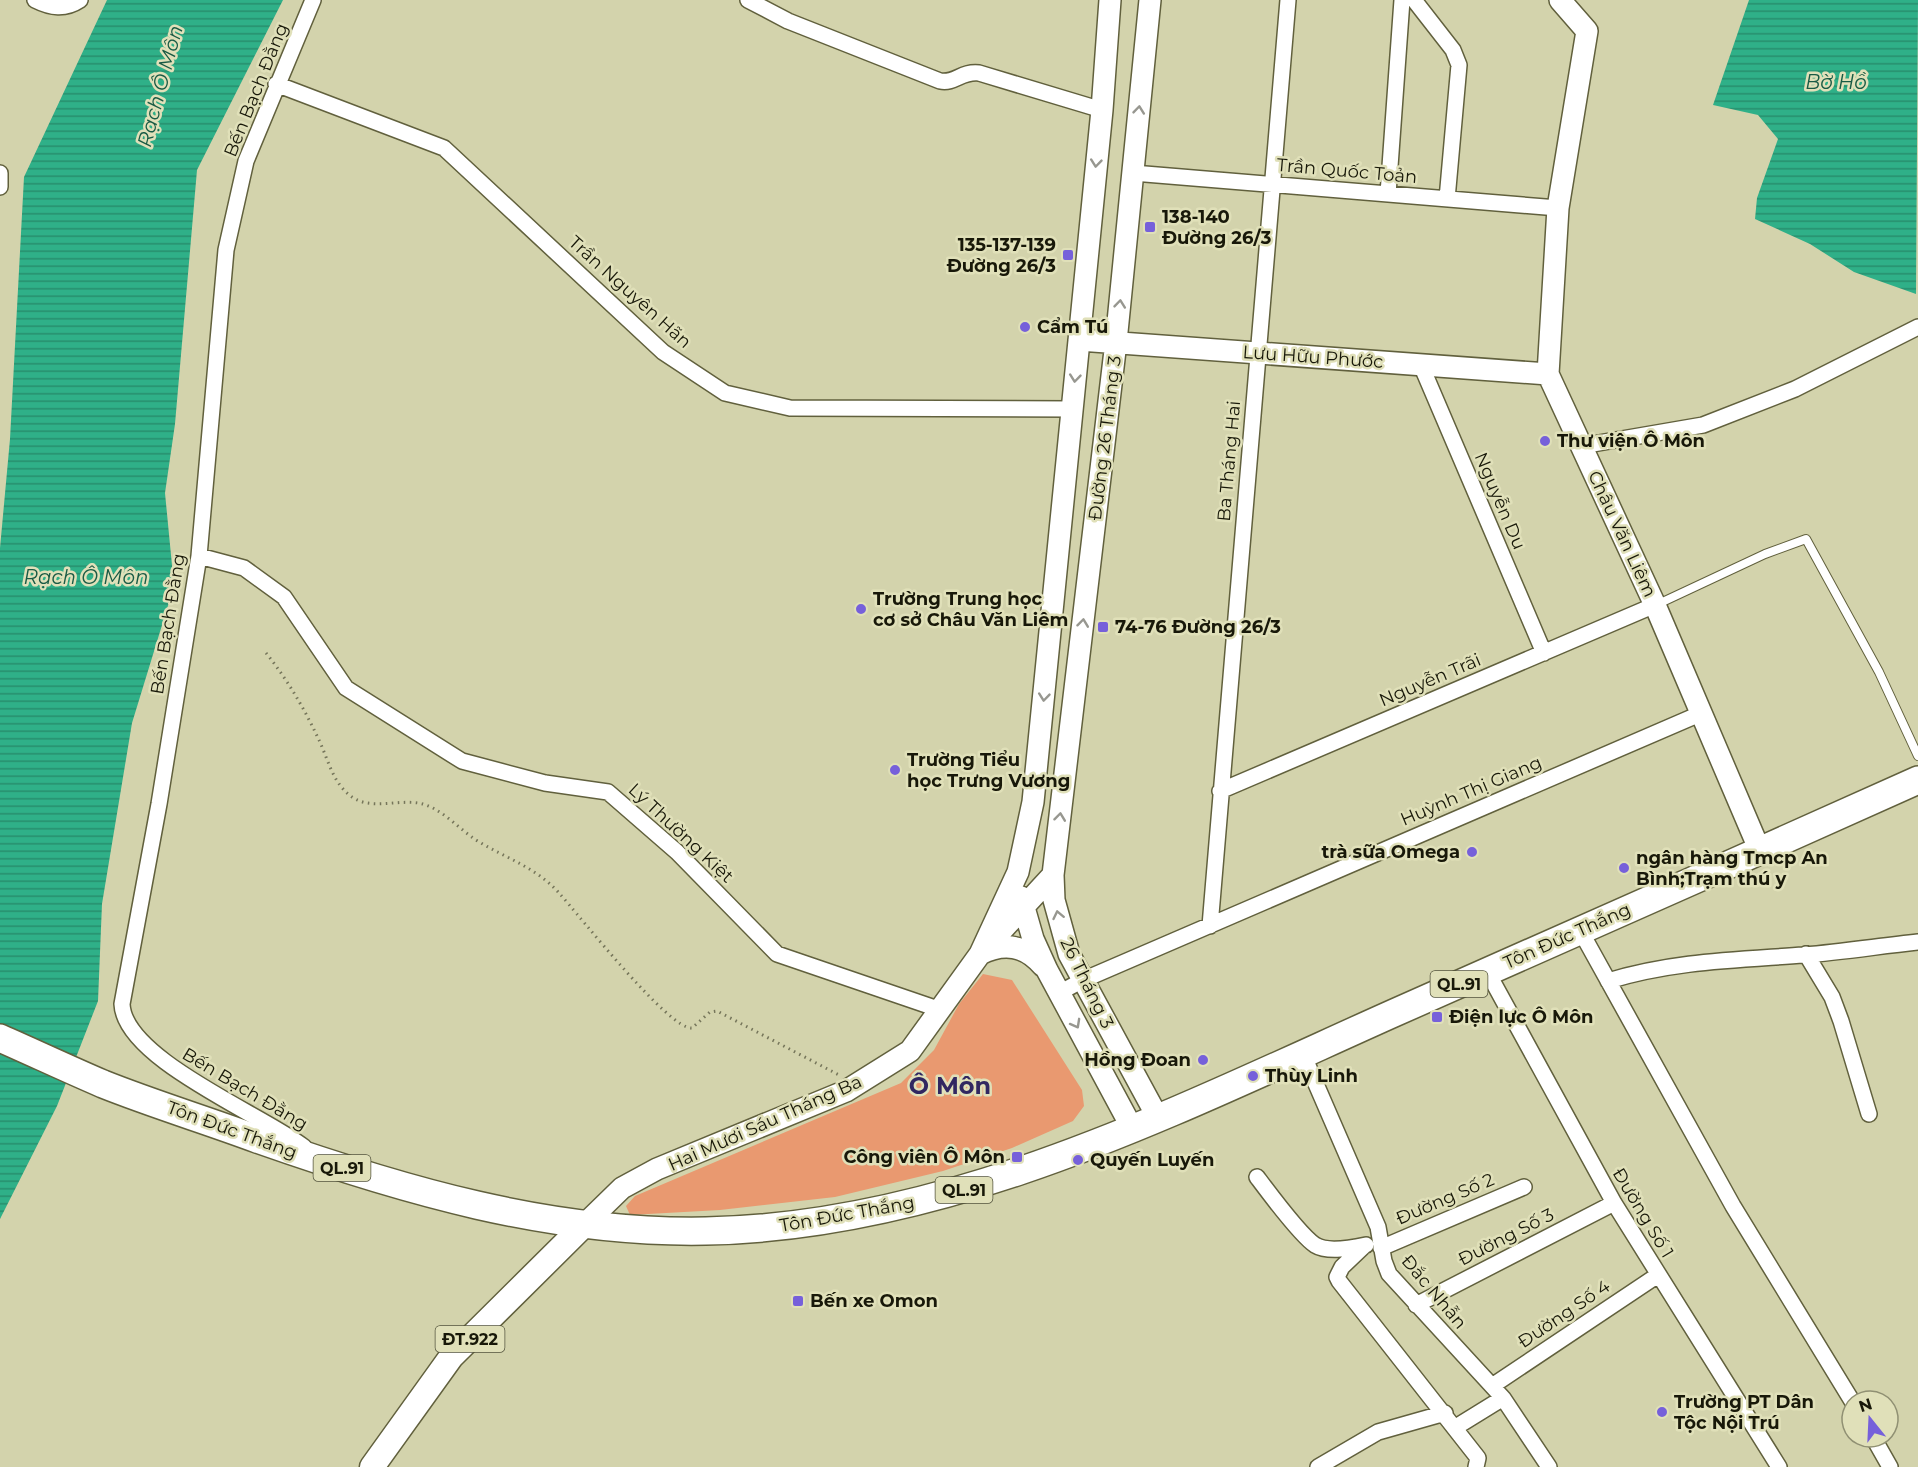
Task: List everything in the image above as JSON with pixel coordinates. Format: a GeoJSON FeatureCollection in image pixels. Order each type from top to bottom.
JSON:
{"type":"FeatureCollection","features":[{"type":"Feature","properties":{"kind":"highway","name":"Tôn Đức Thắng"},"geometry":{"type":"LineString","coordinates":[[0,1038],[107,1085],[323,1162],[369,1178],[493,1210],[584,1225],[704,1232],[788,1226],[860,1214],[949,1195],[1158,1118],[1918,780]]}},
{"type":"Feature","properties":{"kind":"main road","name":"ĐT.922"},"geometry":{"type":"LineString","coordinates":[[372,1467],[451,1357],[584,1225]]}},
{"type":"Feature","properties":{"kind":"street"},"geometry":{"type":"LineString","coordinates":[[35,0],[50,7],[66,8],[80,0]]}},
{"type":"Feature","properties":{"kind":"street","name":"Bến Bạch Đằng"},"geometry":{"type":"LineString","coordinates":[[314,0],[276,84],[246,161],[226,250],[199,556],[159,804],[125,978],[122,1011],[131,1028],[172,1069],[294,1139],[323,1162]]}},
{"type":"Feature","properties":{"kind":"street"},"geometry":{"type":"LineString","coordinates":[[748,0],[788,21],[940,81],[947,82],[968,72],[979,73],[1102,110]]}},
{"type":"Feature","properties":{"kind":"street","name":"Đường 26 Tháng 3"},"geometry":{"type":"LineString","coordinates":[[1018,872],[1033,802],[1102,110],[1110,0]]}},
{"type":"Feature","properties":{"kind":"street","name":"Đường 26 Tháng 3"},"geometry":{"type":"LineString","coordinates":[[1053,875],[1116,342],[1150,0]]}},
{"type":"Feature","properties":{"kind":"street","name":"Ba Tháng Hai"},"geometry":{"type":"LineString","coordinates":[[1209,926],[1288,0]]}},
{"type":"Feature","properties":{"kind":"street"},"geometry":{"type":"LineString","coordinates":[[1388,194],[1402,0]]}},
{"type":"Feature","properties":{"kind":"street"},"geometry":{"type":"LineString","coordinates":[[1414,0],[1453,50],[1459,65],[1447,199]]}},
{"type":"Feature","properties":{"kind":"street","name":"Châu Văn Liêm"},"geometry":{"type":"LineString","coordinates":[[1560,0],[1587,32],[1558,208],[1548,374],[1655,605],[1760,851]]}},
{"type":"Feature","properties":{"kind":"street","name":"Trần Nguyên Hãn"},"geometry":{"type":"LineString","coordinates":[[276,84],[444,148],[663,352],[725,393],[790,408],[1072,409]]}},
{"type":"Feature","properties":{"kind":"street"},"geometry":{"type":"LineString","coordinates":[[0,173],[0,186]]}},
{"type":"Feature","properties":{"kind":"street","name":"Trần Quốc Toản"},"geometry":{"type":"LineString","coordinates":[[1133,173],[1558,208]]}},
{"type":"Feature","properties":{"kind":"street"},"geometry":{"type":"LineString","coordinates":[[1581,446],[1703,425],[1795,389],[1918,327]]}},
{"type":"Feature","properties":{"kind":"street","name":"Lưu Hữu Phước"},"geometry":{"type":"LineString","coordinates":[[1079,340],[1548,374]]}},
{"type":"Feature","properties":{"kind":"street","name":"Nguyễn Du"},"geometry":{"type":"LineString","coordinates":[[1421,365],[1544,653]]}},
{"type":"Feature","properties":{"kind":"street","name":"Lý Thường Kiệt"},"geometry":{"type":"LineString","coordinates":[[199,556],[244,568],[284,597],[346,688],[462,761],[545,783],[608,792],[677,852],[777,954],[938,1009]]}},
{"type":"Feature","properties":{"kind":"street","name":"Nguyễn Trãi"},"geometry":{"type":"LineString","coordinates":[[1220,791],[1655,605]]}},
{"type":"Feature","properties":{"kind":"street","name":"Huỳnh Thị Giang"},"geometry":{"type":"LineString","coordinates":[[1059,993],[1083,980],[1702,713]]}},
{"type":"Feature","properties":{"kind":"street","name":"Hai Mươi Sáu Tháng Ba"},"geometry":{"type":"LineString","coordinates":[[980,954],[1018,872]]}},
{"type":"Feature","properties":{"kind":"street","name":"26 Tháng 3"},"geometry":{"type":"LineString","coordinates":[[1018,872],[1023,906],[1033,939],[1059,993],[1132,1128]]}},
{"type":"Feature","properties":{"kind":"street","name":"Hai Mươi Sáu Tháng Ba"},"geometry":{"type":"LineString","coordinates":[[584,1225],[622,1188],[657,1169],[856,1085],[910,1051],[938,1009],[980,954],[1053,875]]}},
{"type":"Feature","properties":{"kind":"street","name":"26 Tháng 3"},"geometry":{"type":"LineString","coordinates":[[1053,875],[1060,929],[1069,954],[1158,1118]]}},
{"type":"Feature","properties":{"kind":"street"},"geometry":{"type":"LineString","coordinates":[[1580,930],[1733,1206],[1788,1291],[1845,1389]]}},
{"type":"Feature","properties":{"kind":"street"},"geometry":{"type":"LineString","coordinates":[[1608,981],[1664,966],[1918,942]]}},
{"type":"Feature","properties":{"kind":"street","name":"26 Tháng 3"},"geometry":{"type":"LineString","coordinates":[[980,954],[1002,946],[1013,947],[1027,951],[1047,970]]}},
{"type":"Feature","properties":{"kind":"street"},"geometry":{"type":"LineString","coordinates":[[1806,954],[1835,1005],[1859,1073],[1869,1114]]}},
{"type":"Feature","properties":{"kind":"street","name":"Đường Số 1"},"geometry":{"type":"LineString","coordinates":[[1487,971],[1614,1203],[1779,1467]]}},
{"type":"Feature","properties":{"kind":"street","name":"Đắc Nhẫn"},"geometry":{"type":"LineString","coordinates":[[1303,1054],[1378,1227],[1389,1274],[1503,1398],[1549,1467]]}},
{"type":"Feature","properties":{"kind":"street","name":"Đường Số 2"},"geometry":{"type":"LineString","coordinates":[[1257,1177],[1272,1198],[1316,1246],[1333,1249],[1381,1244],[1524,1187]]}},
{"type":"Feature","properties":{"kind":"street","name":"Đường Số 3"},"geometry":{"type":"LineString","coordinates":[[1416,1305],[1614,1203]]}},
{"type":"Feature","properties":{"kind":"street"},"geometry":{"type":"LineString","coordinates":[[1364,1246],[1342,1267],[1337,1277],[1339,1281],[1456,1427],[1478,1458],[1476,1467]]}},
{"type":"Feature","properties":{"kind":"street","name":"Đường Số 4"},"geometry":{"type":"LineString","coordinates":[[1492,1386],[1658,1275]]}},
{"type":"Feature","properties":{"kind":"street"},"geometry":{"type":"LineString","coordinates":[[1456,1427],[1503,1398]]}},
{"type":"Feature","properties":{"kind":"street"},"geometry":{"type":"LineString","coordinates":[[1318,1467],[1378,1432],[1444,1413]]}},
{"type":"Feature","properties":{"kind":"street"},"geometry":{"type":"LineString","coordinates":[[1880,1449],[1890,1467]]}},
{"type":"Feature","properties":{"kind":"lane"},"geometry":{"type":"LineString","coordinates":[[1655,605],[1765,554],[1806,539],[1879,672],[1918,756]]}},
{"type":"Feature","properties":{"kind":"path"},"geometry":{"type":"LineString","coordinates":[[266,653],[286,679],[319,739],[339,784],[353,798],[375,803],[423,804],[444,815],[477,841],[525,864],[559,892],[654,1002],[684,1028],[692,1028],[710,1012],[721,1012],[856,1085]]}},
{"type":"Feature","properties":{"kind":"shaded area"},"geometry":{"type":"Polygon","coordinates":[[[983,974],[1012,980],[1082,1090],[1084,1106],[1073,1121],[1012,1148],[943,1171],[835,1197],[720,1210],[630,1215],[626,1206],[635,1196],[901,1083],[934,1050],[959,1004],[983,974]]]}},
{"type":"Feature","properties":{"kind":"water","name":"Rạch Ô Môn"},"geometry":{"type":"Polygon","coordinates":[[[107,0],[283,0],[197,170],[175,424],[165,493],[174,586],[132,723],[102,904],[98,1001],[57,1106],[0,1219],[0,548],[10,439],[24,177],[107,0]]]}},
{"type":"Feature","properties":{"kind":"water","name":"Bờ Hồ"},"geometry":{"type":"Polygon","coordinates":[[[1749,0],[1918,0],[1916,294],[1854,272],[1810,244],[1755,219],[1757,198],[1778,139],[1758,115],[1713,105],[1749,0]]]}},
{"type":"Feature","properties":{"kind":"place","name":"138-140 Đường 26/3"},"geometry":{"type":"Point","coordinates":[1150,227]}},
{"type":"Feature","properties":{"kind":"place","name":"135-137-139 Đường 26/3"},"geometry":{"type":"Point","coordinates":[1068,255]}},
{"type":"Feature","properties":{"kind":"place","name":"Cẩm Tú"},"geometry":{"type":"Point","coordinates":[1025,327]}},
{"type":"Feature","properties":{"kind":"place","name":"Thư viện Ô Môn"},"geometry":{"type":"Point","coordinates":[1545,441]}},
{"type":"Feature","properties":{"kind":"place","name":"Trường Trung học cơ sở Châu Văn Liêm"},"geometry":{"type":"Point","coordinates":[861,609]}},
{"type":"Feature","properties":{"kind":"place","name":"74-76 Đường 26/3"},"geometry":{"type":"Point","coordinates":[1103,627]}},
{"type":"Feature","properties":{"kind":"place","name":"Trường Tiểu học Trưng Vương"},"geometry":{"type":"Point","coordinates":[895,770]}},
{"type":"Feature","properties":{"kind":"place","name":"trà sữa Omega"},"geometry":{"type":"Point","coordinates":[1472,852]}},
{"type":"Feature","properties":{"kind":"place","name":"ngân hàng Tmcp An Bình;Trạm thú y"},"geometry":{"type":"Point","coordinates":[1624,868]}},
{"type":"Feature","properties":{"kind":"place","name":"Điện lực Ô Môn"},"geometry":{"type":"Point","coordinates":[1437,1017]}},
{"type":"Feature","properties":{"kind":"place","name":"Hồng Đoan"},"geometry":{"type":"Point","coordinates":[1203,1060]}},
{"type":"Feature","properties":{"kind":"place","name":"Thùy Linh"},"geometry":{"type":"Point","coordinates":[1253,1076]}},
{"type":"Feature","properties":{"kind":"place","name":"Công viên Ô Môn"},"geometry":{"type":"Point","coordinates":[1017,1157]}},
{"type":"Feature","properties":{"kind":"place","name":"Quyến Luyến"},"geometry":{"type":"Point","coordinates":[1078,1160]}},
{"type":"Feature","properties":{"kind":"place","name":"Bến xe Omon"},"geometry":{"type":"Point","coordinates":[798,1301]}},
{"type":"Feature","properties":{"kind":"place","name":"Trường PT Dân Tộc Nội Trú"},"geometry":{"type":"Point","coordinates":[1662,1412]}},
{"type":"Feature","properties":{"kind":"district","name":"Ô Môn"},"geometry":{"type":"Point","coordinates":[950,1086]}}]}
